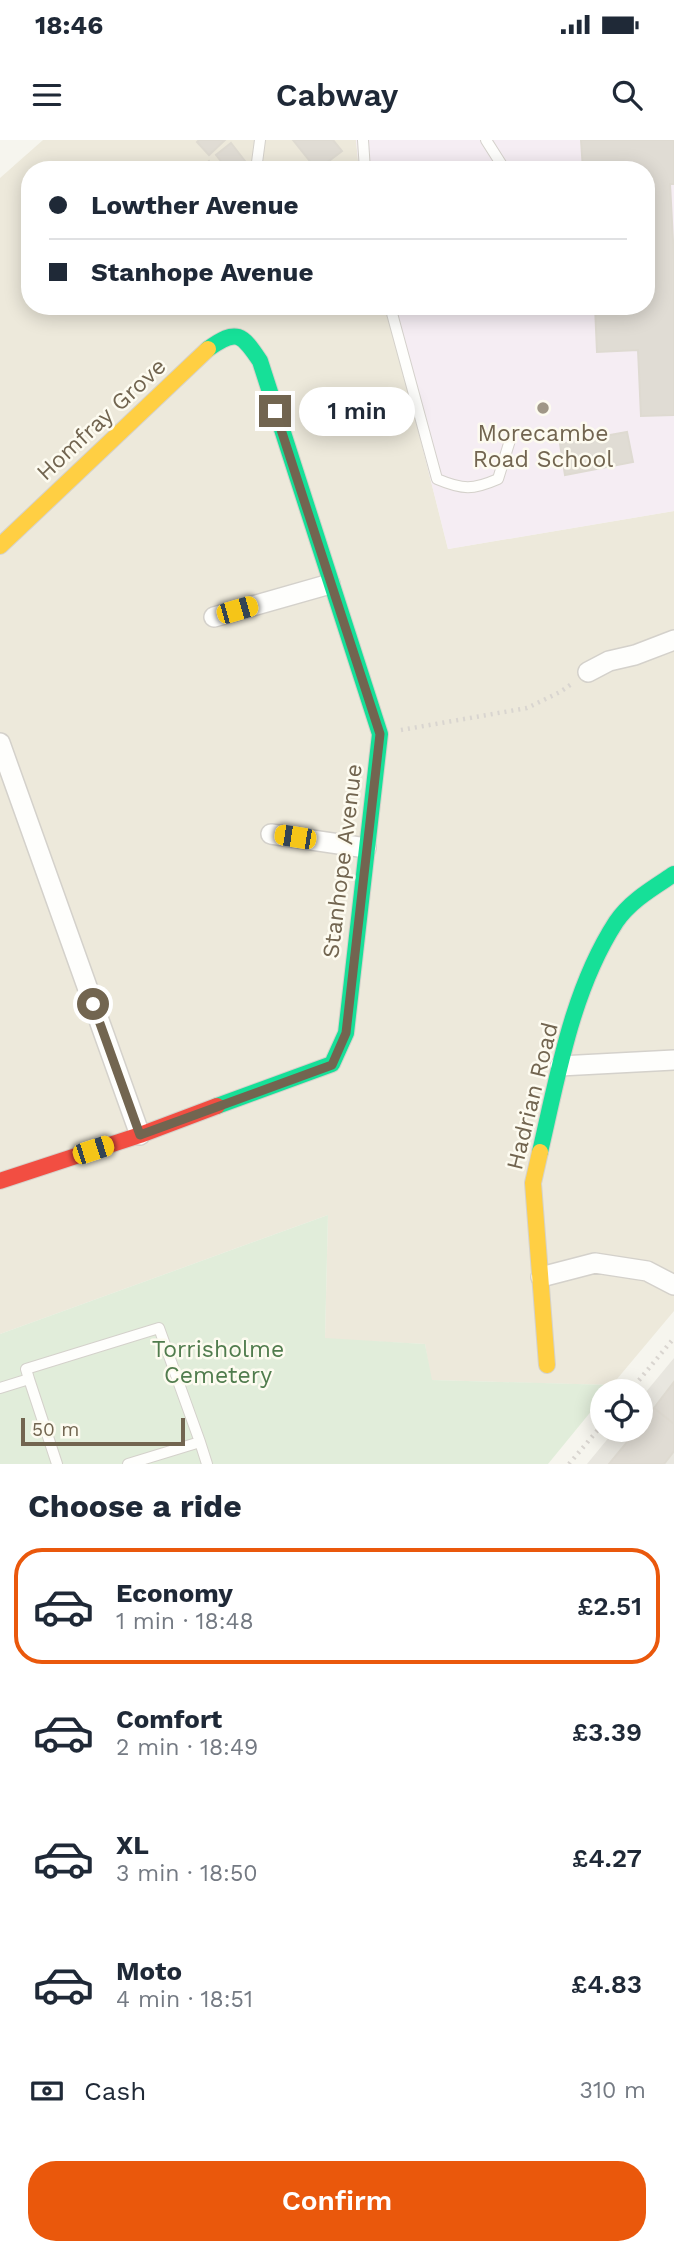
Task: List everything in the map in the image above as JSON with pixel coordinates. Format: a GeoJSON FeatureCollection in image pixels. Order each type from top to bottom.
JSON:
{"type":"FeatureCollection","features":[{"type":"Feature","properties":{"kind":"street","name":"Homfray Grove"},"geometry":{"type":"LineString","coordinates":[[0,546],[208,349],[223,338],[238,336]]}},
{"type":"Feature","properties":{"kind":"street","name":"Stanhope Avenue"},"geometry":{"type":"LineString","coordinates":[[0,1181],[140,1135],[332,1065],[346,1033],[380,734],[260,361],[246,340],[238,336]]}},
{"type":"Feature","properties":{"kind":"street"},"geometry":{"type":"LineString","coordinates":[[214,617],[330,583]]}},
{"type":"Feature","properties":{"kind":"street"},"geometry":{"type":"LineString","coordinates":[[588,672],[608,661],[635,656],[674,640]]}},
{"type":"Feature","properties":{"kind":"street"},"geometry":{"type":"LineString","coordinates":[[0,743],[140,1135]]}},
{"type":"Feature","properties":{"kind":"street"},"geometry":{"type":"LineString","coordinates":[[271,834],[366,848]]}},
{"type":"Feature","properties":{"kind":"street","name":"Hadrian Road"},"geometry":{"type":"LineString","coordinates":[[547,1365],[533,1183],[560,1066],[584,984],[617,920],[642,895],[674,874]]}},
{"type":"Feature","properties":{"kind":"street"},"geometry":{"type":"LineString","coordinates":[[560,1066],[674,1059]]}},
{"type":"Feature","properties":{"kind":"street"},"geometry":{"type":"LineString","coordinates":[[541,1277],[595,1263],[647,1271],[674,1285]]}},
{"type":"Feature","properties":{"kind":"lane"},"geometry":{"type":"LineString","coordinates":[[257,161],[260,140]]}},
{"type":"Feature","properties":{"kind":"lane"},"geometry":{"type":"LineString","coordinates":[[363,140],[364,161]]}},
{"type":"Feature","properties":{"kind":"lane"},"geometry":{"type":"LineString","coordinates":[[486,140],[499,161]]}},
{"type":"Feature","properties":{"kind":"lane"},"geometry":{"type":"LineString","coordinates":[[392,315],[437,478],[456,487],[477,488],[498,480],[511,437]]}},
{"type":"Feature","properties":{"kind":"lane"},"geometry":{"type":"LineString","coordinates":[[57,1464],[26,1369],[159,1328],[207,1464]]}},
{"type":"Feature","properties":{"kind":"lane"},"geometry":{"type":"LineString","coordinates":[[0,1388],[29,1379]]}},
{"type":"Feature","properties":{"kind":"lane"},"geometry":{"type":"LineString","coordinates":[[128,1464],[200,1441]]}},
{"type":"Feature","properties":{"kind":"path"},"geometry":{"type":"LineString","coordinates":[[380,734],[527,708],[560,692],[588,672]]}},
{"type":"Feature","properties":{"kind":"path"},"geometry":{"type":"LineString","coordinates":[[640,1379],[674,1338]]}},
{"type":"Feature","properties":{"kind":"path"},"geometry":{"type":"LineString","coordinates":[[569,1464],[590,1439]]}},
{"type":"Feature","properties":{"kind":"shaded area"},"geometry":{"type":"Polygon","coordinates":[[[43,140],[356,140],[358,161],[21,161],[21,315],[389,315],[448,549],[674,511],[674,1311],[617,1379],[590,1379],[590,1384],[431,1380],[425,1344],[325,1339],[328,1215],[0,1334],[0,178],[43,140]]]}},
{"type":"Feature","properties":{"kind":"shaded area","name":"Morecambe Road School"},"geometry":{"type":"Polygon","coordinates":[[[356,140],[674,140],[674,511],[448,549],[389,315],[655,315],[655,161],[358,161],[356,140]]]}},
{"type":"Feature","properties":{"kind":"shaded area"},"geometry":{"type":"Polygon","coordinates":[[[674,1358],[674,1464],[587,1464],[605,1442],[653,1442],[653,1383],[674,1358]]]}},
{"type":"Feature","properties":{"kind":"green space","name":"Torrisholme Cemetery"},"geometry":{"type":"Polygon","coordinates":[[[328,1215],[325,1338],[425,1344],[432,1380],[590,1384],[590,1413],[548,1464],[0,1464],[0,1334],[328,1215]]]}},
{"type":"Feature","properties":{"kind":"building"},"geometry":{"type":"Polygon","coordinates":[[[225,140],[209,155],[197,142],[225,140]]]}},
{"type":"Feature","properties":{"kind":"building"},"geometry":{"type":"Polygon","coordinates":[[[293,140],[333,140],[342,151],[329,161],[310,161],[293,140]]]}},
{"type":"Feature","properties":{"kind":"building"},"geometry":{"type":"Polygon","coordinates":[[[581,140],[674,140],[674,184],[670,184],[674,259],[674,415],[641,416],[638,350],[597,352],[595,315],[655,315],[655,161],[582,161],[581,140]]]}},
{"type":"Feature","properties":{"kind":"building"},"geometry":{"type":"Polygon","coordinates":[[[231,143],[245,161],[221,161],[216,155],[231,143]]]}},
{"type":"Feature","properties":{"kind":"building"},"geometry":{"type":"Polygon","coordinates":[[[627,432],[633,462],[565,475],[560,444],[627,432]]]}},
{"type":"Feature","properties":{"kind":"building"},"geometry":{"type":"Polygon","coordinates":[[[674,1382],[674,1424],[654,1408],[674,1382]]]}},
{"type":"Feature","properties":{"kind":"building"},"geometry":{"type":"Polygon","coordinates":[[[653,1409],[674,1424],[674,1451],[664,1464],[609,1464],[627,1442],[653,1442],[653,1409]]]}},
{"type":"Feature","properties":{"kind":"traffic: fast"},"geometry":{"type":"LineString","coordinates":[[208,349],[226,338],[238,337],[260,361],[380,734],[346,1033],[332,1064],[217,1106]]}},
{"type":"Feature","properties":{"kind":"traffic: fast"},"geometry":{"type":"LineString","coordinates":[[540,1152],[568,1034],[577,1004],[601,948],[616,922],[628,908],[642,895],[674,874]]}},
{"type":"Feature","properties":{"kind":"traffic: slow"},"geometry":{"type":"LineString","coordinates":[[0,546],[208,349]]}},
{"type":"Feature","properties":{"kind":"traffic: slow"},"geometry":{"type":"LineString","coordinates":[[540,1152],[533,1183],[547,1365]]}},
{"type":"Feature","properties":{"kind":"traffic: jam"},"geometry":{"type":"LineString","coordinates":[[0,1181],[140,1135],[217,1106]]}},
{"type":"Feature","properties":{"kind":"place","name":"Morecambe Road School"},"geometry":{"type":"Point","coordinates":[543,408]}},
{"type":"Feature","properties":{"kind":"route"},"geometry":{"type":"LineString","coordinates":[[93,1004],[140,1135],[332,1065],[346,1033],[380,734],[275,411]]}}]}
